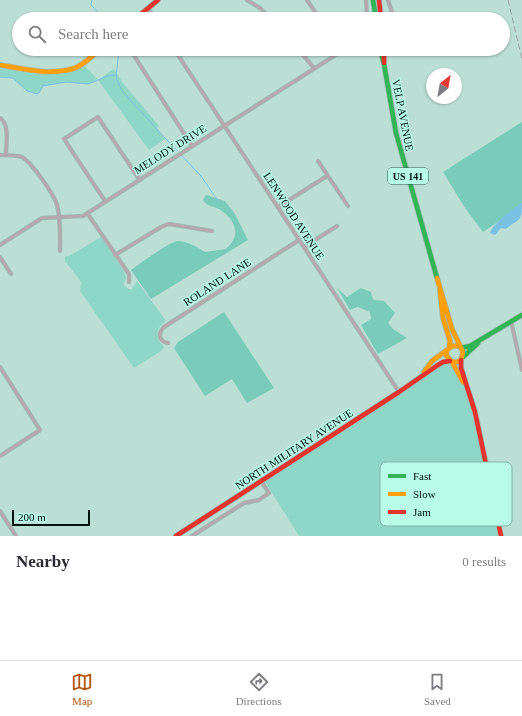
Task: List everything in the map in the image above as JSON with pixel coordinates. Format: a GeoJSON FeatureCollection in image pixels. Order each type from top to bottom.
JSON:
{"type":"FeatureCollection","features":[{"type":"Feature","properties":{"kind":"main road"},"geometry":{"type":"LineString","coordinates":[[143,12],[158,0]]}},
{"type":"Feature","properties":{"kind":"main road"},"geometry":{"type":"LineString","coordinates":[[374,0],[375,12]]}},
{"type":"Feature","properties":{"kind":"main road"},"geometry":{"type":"LineString","coordinates":[[379,0],[380,12]]}},
{"type":"Feature","properties":{"kind":"main road"},"geometry":{"type":"LineString","coordinates":[[0,64],[29,69],[66,70],[79,66],[91,56]]}},
{"type":"Feature","properties":{"kind":"main road","name":"VELP AVENUE"},"geometry":{"type":"LineString","coordinates":[[382,56],[396,133],[439,286],[443,318],[450,341],[448,349]]}},
{"type":"Feature","properties":{"kind":"main road","name":"VELP AVENUE"},"geometry":{"type":"LineString","coordinates":[[384,56],[384,64]]}},
{"type":"Feature","properties":{"kind":"main road","name":"VELP AVENUE"},"geometry":{"type":"LineString","coordinates":[[439,286],[446,300],[452,328],[460,347]]}},
{"type":"Feature","properties":{"kind":"main road"},"geometry":{"type":"LineString","coordinates":[[471,399],[451,362],[446,356],[448,349],[452,346],[470,346],[522,315]]}},
{"type":"Feature","properties":{"kind":"main road"},"geometry":{"type":"LineString","coordinates":[[451,362],[457,362],[486,337]]}},
{"type":"Feature","properties":{"kind":"main road"},"geometry":{"type":"LineString","coordinates":[[460,347],[463,352],[460,365],[461,371],[471,399],[485,462]]}},
{"type":"Feature","properties":{"kind":"main road","name":"NORTH MILITARY AVENUE"},"geometry":{"type":"LineString","coordinates":[[421,376],[432,362],[448,349]]}},
{"type":"Feature","properties":{"kind":"main road","name":"NORTH MILITARY AVENUE"},"geometry":{"type":"LineString","coordinates":[[176,536],[399,392],[438,364],[443,362],[451,362]]}},
{"type":"Feature","properties":{"kind":"main road"},"geometry":{"type":"LineString","coordinates":[[499,526],[501,536]]}},
{"type":"Feature","properties":{"kind":"street"},"geometry":{"type":"LineString","coordinates":[[247,0],[264,12]]}},
{"type":"Feature","properties":{"kind":"street"},"geometry":{"type":"LineString","coordinates":[[308,0],[316,12]]}},
{"type":"Feature","properties":{"kind":"street"},"geometry":{"type":"LineString","coordinates":[[366,0],[367,12]]}},
{"type":"Feature","properties":{"kind":"street"},"geometry":{"type":"LineString","coordinates":[[388,0],[392,12]]}},
{"type":"Feature","properties":{"kind":"street"},"geometry":{"type":"LineString","coordinates":[[148,8],[151,12]]}},
{"type":"Feature","properties":{"kind":"street"},"geometry":{"type":"LineString","coordinates":[[134,56],[192,146]]}},
{"type":"Feature","properties":{"kind":"street","name":"LENWOOD AVENUE"},"geometry":{"type":"LineString","coordinates":[[179,56],[399,392]]}},
{"type":"Feature","properties":{"kind":"street"},"geometry":{"type":"LineString","coordinates":[[304,56],[314,68]]}},
{"type":"Feature","properties":{"kind":"street","name":"MELODY DRIVE"},"geometry":{"type":"LineString","coordinates":[[0,245],[42,218],[59,216],[79,217],[87,213],[331,56]]}},
{"type":"Feature","properties":{"kind":"street"},"geometry":{"type":"LineString","coordinates":[[105,201],[64,139],[98,117],[139,179]]}},
{"type":"Feature","properties":{"kind":"street"},"geometry":{"type":"LineString","coordinates":[[0,118],[4,121],[6,126],[6,155]]}},
{"type":"Feature","properties":{"kind":"street"},"geometry":{"type":"LineString","coordinates":[[0,155],[22,157],[30,164],[56,201],[59,216],[60,251]]}},
{"type":"Feature","properties":{"kind":"street"},"geometry":{"type":"LineString","coordinates":[[318,161],[348,206]]}},
{"type":"Feature","properties":{"kind":"street"},"geometry":{"type":"LineString","coordinates":[[278,207],[327,176]]}},
{"type":"Feature","properties":{"kind":"street"},"geometry":{"type":"LineString","coordinates":[[87,213],[129,275],[129,282]]}},
{"type":"Feature","properties":{"kind":"street"},"geometry":{"type":"LineString","coordinates":[[115,255],[161,227],[169,224],[212,231]]}},
{"type":"Feature","properties":{"kind":"street"},"geometry":{"type":"LineString","coordinates":[[304,247],[337,226]]}},
{"type":"Feature","properties":{"kind":"street","name":"ROLAND LANE"},"geometry":{"type":"LineString","coordinates":[[168,343],[164,342],[160,338],[159,333],[164,326],[299,240]]}},
{"type":"Feature","properties":{"kind":"street"},"geometry":{"type":"LineString","coordinates":[[0,257],[11,274]]}},
{"type":"Feature","properties":{"kind":"street"},"geometry":{"type":"LineString","coordinates":[[511,321],[522,370]]}},
{"type":"Feature","properties":{"kind":"street"},"geometry":{"type":"LineString","coordinates":[[0,367],[40,430],[0,456]]}},
{"type":"Feature","properties":{"kind":"street"},"geometry":{"type":"LineString","coordinates":[[192,536],[244,503],[259,500],[269,493],[261,481]]}},
{"type":"Feature","properties":{"kind":"street"},"geometry":{"type":"LineString","coordinates":[[0,511],[16,536]]}},
{"type":"Feature","properties":{"kind":"green space"},"geometry":{"type":"Polygon","coordinates":[[[85,66],[98,80],[88,84],[66,82],[44,86],[37,94],[27,91],[13,78],[0,77],[0,68],[21,72],[55,74],[66,73],[85,66]]]}},
{"type":"Feature","properties":{"kind":"green space"},"geometry":{"type":"Polygon","coordinates":[[[114,69],[123,83],[159,126],[157,128],[165,139],[149,150],[98,80],[114,69]]]}},
{"type":"Feature","properties":{"kind":"green space"},"geometry":{"type":"Polygon","coordinates":[[[522,122],[522,206],[483,232],[465,208],[443,172],[522,122]]]}},
{"type":"Feature","properties":{"kind":"green space"},"geometry":{"type":"Polygon","coordinates":[[[206,195],[225,201],[235,214],[248,240],[151,299],[131,270],[174,242],[179,241],[190,244],[205,252],[226,249],[233,241],[235,227],[231,220],[219,209],[204,202],[203,200],[206,195]]]}},
{"type":"Feature","properties":{"kind":"green space"},"geometry":{"type":"Polygon","coordinates":[[[101,237],[125,273],[125,287],[132,289],[137,281],[166,321],[158,330],[159,340],[164,347],[161,351],[134,368],[80,291],[81,282],[65,261],[65,257],[101,237]]]}},
{"type":"Feature","properties":{"kind":"green space"},"geometry":{"type":"Polygon","coordinates":[[[337,288],[347,297],[361,288],[371,292],[373,300],[384,301],[395,313],[388,323],[393,329],[407,338],[378,354],[361,325],[371,319],[370,312],[358,307],[350,310],[337,288]]]}},
{"type":"Feature","properties":{"kind":"green space"},"geometry":{"type":"Polygon","coordinates":[[[224,312],[274,388],[247,403],[232,379],[205,396],[174,348],[178,342],[224,312]]]}},
{"type":"Feature","properties":{"kind":"green space"},"geometry":{"type":"Polygon","coordinates":[[[450,361],[465,385],[471,399],[485,462],[380,462],[380,526],[499,526],[501,536],[299,536],[264,480],[438,365],[450,361]]]}},
{"type":"Feature","properties":{"kind":"water"},"geometry":{"type":"Polygon","coordinates":[[[522,203],[519,219],[506,229],[501,228],[495,235],[490,233],[494,226],[504,216],[522,203]]]}},
{"type":"Feature","properties":{"kind":"waterway"},"geometry":{"type":"LineString","coordinates":[[92,0],[91,5],[98,12]]}},
{"type":"Feature","properties":{"kind":"waterway"},"geometry":{"type":"LineString","coordinates":[[118,56],[116,78],[122,91],[177,151]]}},
{"type":"Feature","properties":{"kind":"waterway"},"geometry":{"type":"LineString","coordinates":[[0,77],[13,78],[27,91],[37,94],[43,86],[66,82],[88,84],[108,76],[116,75]]}},
{"type":"Feature","properties":{"kind":"waterway"},"geometry":{"type":"LineString","coordinates":[[182,156],[201,176],[218,201]]}},
{"type":"Feature","properties":{"kind":"railway"},"geometry":{"type":"LineString","coordinates":[[508,0],[522,59]]}},
{"type":"Feature","properties":{"kind":"traffic: fast"},"geometry":{"type":"LineString","coordinates":[[373,0],[375,12]]}},
{"type":"Feature","properties":{"kind":"traffic: fast"},"geometry":{"type":"LineString","coordinates":[[382,56],[396,133],[437,278]]}},
{"type":"Feature","properties":{"kind":"traffic: fast"},"geometry":{"type":"LineString","coordinates":[[461,348],[470,346],[522,315]]}},
{"type":"Feature","properties":{"kind":"traffic: fast"},"geometry":{"type":"LineString","coordinates":[[463,357],[478,343]]}},
{"type":"Feature","properties":{"kind":"traffic: slow"},"geometry":{"type":"LineString","coordinates":[[0,65],[47,72],[75,68],[92,56]]}},
{"type":"Feature","properties":{"kind":"traffic: slow"},"geometry":{"type":"LineString","coordinates":[[437,278],[452,329],[463,352],[461,360],[452,362],[446,355],[447,350],[452,346],[459,346]]}},
{"type":"Feature","properties":{"kind":"traffic: slow"},"geometry":{"type":"LineString","coordinates":[[440,291],[443,318],[450,341],[449,348]]}},
{"type":"Feature","properties":{"kind":"traffic: slow"},"geometry":{"type":"LineString","coordinates":[[424,372],[432,361],[447,350]]}},
{"type":"Feature","properties":{"kind":"traffic: slow"},"geometry":{"type":"LineString","coordinates":[[452,362],[463,382]]}},
{"type":"Feature","properties":{"kind":"traffic: jam"},"geometry":{"type":"LineString","coordinates":[[143,12],[158,0]]}},
{"type":"Feature","properties":{"kind":"traffic: jam"},"geometry":{"type":"LineString","coordinates":[[379,0],[380,12]]}},
{"type":"Feature","properties":{"kind":"traffic: jam"},"geometry":{"type":"LineString","coordinates":[[384,56],[384,63]]}},
{"type":"Feature","properties":{"kind":"traffic: jam"},"geometry":{"type":"LineString","coordinates":[[461,360],[461,368],[475,412],[485,462]]}},
{"type":"Feature","properties":{"kind":"traffic: jam"},"geometry":{"type":"LineString","coordinates":[[176,536],[399,392],[438,365],[443,362],[450,361]]}},
{"type":"Feature","properties":{"kind":"traffic: jam"},"geometry":{"type":"LineString","coordinates":[[499,526],[501,536]]}}]}
